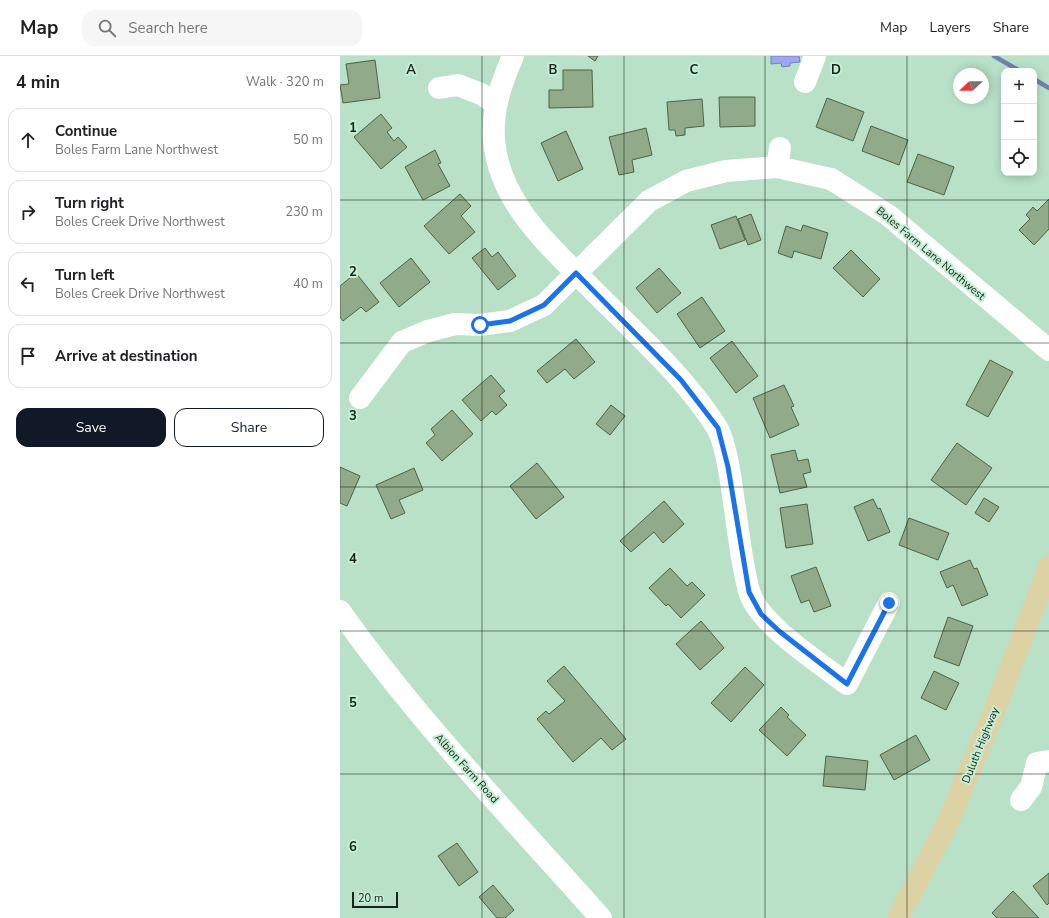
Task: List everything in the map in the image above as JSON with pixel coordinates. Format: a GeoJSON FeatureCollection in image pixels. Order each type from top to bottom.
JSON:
{"type":"FeatureCollection","features":[{"type":"Feature","properties":{"kind":"main road","name":"Duluth Highway"},"geometry":{"type":"LineString","coordinates":[[898,918],[948,822],[992,717],[1049,567]]}},
{"type":"Feature","properties":{"kind":"street"},"geometry":{"type":"LineString","coordinates":[[514,56],[502,82],[495,103],[494,141],[502,176],[516,204],[537,234],[681,380],[718,428],[728,467],[749,592],[761,614],[779,631],[847,684],[889,603]]}},
{"type":"Feature","properties":{"kind":"street"},"geometry":{"type":"LineString","coordinates":[[805,82],[815,56]]}},
{"type":"Feature","properties":{"kind":"street"},"geometry":{"type":"LineString","coordinates":[[439,88],[458,85],[481,94],[495,103]]}},
{"type":"Feature","properties":{"kind":"street","name":"Boles Farm Lane Northwest"},"geometry":{"type":"LineString","coordinates":[[360,398],[402,342],[428,330],[455,324],[480,325],[510,321],[544,305],[649,201],[686,181],[778,157],[831,179],[888,215],[1049,350]]}},
{"type":"Feature","properties":{"kind":"street","name":"Albion Farm Road"},"geometry":{"type":"LineString","coordinates":[[340,611],[369,652],[423,718],[601,918]]}},
{"type":"Feature","properties":{"kind":"street"},"geometry":{"type":"LineString","coordinates":[[1021,800],[1031,787],[1043,762]]}},
{"type":"Feature","properties":{"kind":"water"},"geometry":{"type":"Polygon","coordinates":[[[771,56],[799,56],[800,62],[790,63],[790,66],[782,67],[781,63],[771,64],[771,56]]]}},
{"type":"Feature","properties":{"kind":"building"},"geometry":{"type":"Polygon","coordinates":[[[588,56],[598,56],[595,61],[588,56]]]}},
{"type":"Feature","properties":{"kind":"building"},"geometry":{"type":"Polygon","coordinates":[[[375,60],[380,98],[343,103],[340,85],[349,84],[346,64],[375,60]]]}},
{"type":"Feature","properties":{"kind":"building"},"geometry":{"type":"Polygon","coordinates":[[[563,70],[592,70],[593,107],[549,108],[549,90],[563,90],[563,70]]]}},
{"type":"Feature","properties":{"kind":"building"},"geometry":{"type":"Polygon","coordinates":[[[719,97],[755,97],[755,126],[720,127],[719,97]]]}},
{"type":"Feature","properties":{"kind":"building"},"geometry":{"type":"Polygon","coordinates":[[[827,98],[864,112],[853,141],[816,127],[827,98]]]}},
{"type":"Feature","properties":{"kind":"building"},"geometry":{"type":"Polygon","coordinates":[[[702,99],[704,126],[685,128],[685,135],[676,136],[675,130],[669,130],[667,102],[702,99]]]}},
{"type":"Feature","properties":{"kind":"building"},"geometry":{"type":"Polygon","coordinates":[[[381,114],[392,128],[387,132],[394,141],[398,137],[407,147],[381,169],[354,137],[381,114]]]}},
{"type":"Feature","properties":{"kind":"building"},"geometry":{"type":"Polygon","coordinates":[[[871,126],[908,140],[899,165],[862,151],[871,126]]]}},
{"type":"Feature","properties":{"kind":"building"},"geometry":{"type":"Polygon","coordinates":[[[646,128],[652,155],[632,160],[634,172],[619,175],[609,137],[646,128]]]}},
{"type":"Feature","properties":{"kind":"building"},"geometry":{"type":"Polygon","coordinates":[[[566,131],[583,169],[558,181],[541,143],[566,131]]]}},
{"type":"Feature","properties":{"kind":"building"},"geometry":{"type":"Polygon","coordinates":[[[435,150],[441,163],[438,164],[450,186],[423,200],[405,167],[435,150]]]}},
{"type":"Feature","properties":{"kind":"building"},"geometry":{"type":"Polygon","coordinates":[[[918,154],[954,167],[944,195],[907,182],[918,154]]]}},
{"type":"Feature","properties":{"kind":"building"},"geometry":{"type":"Polygon","coordinates":[[[460,194],[471,206],[461,216],[475,232],[449,254],[424,226],[460,194]]]}},
{"type":"Feature","properties":{"kind":"building"},"geometry":{"type":"Polygon","coordinates":[[[1049,199],[1049,229],[1034,245],[1019,230],[1030,219],[1026,215],[1033,207],[1037,211],[1049,199]]]}},
{"type":"Feature","properties":{"kind":"building"},"geometry":{"type":"Polygon","coordinates":[[[751,214],[761,240],[748,245],[738,219],[751,214]]]}},
{"type":"Feature","properties":{"kind":"building"},"geometry":{"type":"Polygon","coordinates":[[[736,216],[745,240],[720,249],[711,225],[736,216]]]}},
{"type":"Feature","properties":{"kind":"building"},"geometry":{"type":"Polygon","coordinates":[[[803,225],[828,233],[821,259],[794,251],[792,258],[778,253],[786,226],[801,231],[803,225]]]}},
{"type":"Feature","properties":{"kind":"building"},"geometry":{"type":"Polygon","coordinates":[[[485,248],[492,257],[498,252],[516,276],[498,290],[472,258],[485,248]]]}},
{"type":"Feature","properties":{"kind":"building"},"geometry":{"type":"Polygon","coordinates":[[[851,250],[880,279],[863,297],[833,268],[851,250]]]}},
{"type":"Feature","properties":{"kind":"building"},"geometry":{"type":"Polygon","coordinates":[[[411,258],[430,282],[399,307],[380,283],[411,258]]]}},
{"type":"Feature","properties":{"kind":"building"},"geometry":{"type":"Polygon","coordinates":[[[659,268],[681,293],[657,313],[636,288],[659,268]]]}},
{"type":"Feature","properties":{"kind":"building"},"geometry":{"type":"Polygon","coordinates":[[[356,273],[379,302],[366,312],[361,307],[343,321],[340,317],[340,286],[356,273]]]}},
{"type":"Feature","properties":{"kind":"building"},"geometry":{"type":"Polygon","coordinates":[[[702,297],[725,331],[700,348],[677,314],[702,297]]]}},
{"type":"Feature","properties":{"kind":"building"},"geometry":{"type":"Polygon","coordinates":[[[576,339],[595,362],[574,379],[565,369],[547,383],[537,371],[576,339]]]}},
{"type":"Feature","properties":{"kind":"building"},"geometry":{"type":"Polygon","coordinates":[[[732,341],[758,376],[736,393],[710,358],[732,341]]]}},
{"type":"Feature","properties":{"kind":"building"},"geometry":{"type":"Polygon","coordinates":[[[990,360],[1013,372],[988,417],[966,405],[990,360]]]}},
{"type":"Feature","properties":{"kind":"building"},"geometry":{"type":"Polygon","coordinates":[[[491,375],[505,391],[499,396],[507,405],[496,415],[492,411],[481,421],[462,400],[491,375]]]}},
{"type":"Feature","properties":{"kind":"building"},"geometry":{"type":"Polygon","coordinates":[[[784,385],[794,406],[791,407],[799,425],[770,438],[753,398],[784,385]]]}},
{"type":"Feature","properties":{"kind":"building"},"geometry":{"type":"Polygon","coordinates":[[[611,405],[625,416],[610,435],[596,424],[611,405]]]}},
{"type":"Feature","properties":{"kind":"building"},"geometry":{"type":"Polygon","coordinates":[[[452,410],[473,434],[442,461],[426,443],[435,435],[431,429],[452,410]]]}},
{"type":"Feature","properties":{"kind":"building"},"geometry":{"type":"Polygon","coordinates":[[[957,443],[992,468],[966,505],[931,480],[957,443]]]}},
{"type":"Feature","properties":{"kind":"building"},"geometry":{"type":"Polygon","coordinates":[[[795,450],[798,461],[808,459],[811,472],[803,474],[807,487],[780,493],[771,455],[795,450]]]}},
{"type":"Feature","properties":{"kind":"building"},"geometry":{"type":"Polygon","coordinates":[[[537,463],[564,497],[536,519],[510,486],[537,463]]]}},
{"type":"Feature","properties":{"kind":"building"},"geometry":{"type":"Polygon","coordinates":[[[340,467],[360,476],[347,506],[340,503],[340,467]]]}},
{"type":"Feature","properties":{"kind":"building"},"geometry":{"type":"Polygon","coordinates":[[[414,468],[423,490],[399,500],[405,513],[391,519],[376,485],[414,468]]]}},
{"type":"Feature","properties":{"kind":"building"},"geometry":{"type":"Polygon","coordinates":[[[984,498],[999,507],[989,522],[975,513],[984,498]]]}},
{"type":"Feature","properties":{"kind":"building"},"geometry":{"type":"Polygon","coordinates":[[[873,499],[878,509],[880,508],[890,532],[868,541],[854,507],[873,499]]]}},
{"type":"Feature","properties":{"kind":"building"},"geometry":{"type":"Polygon","coordinates":[[[664,501],[684,524],[663,543],[654,532],[631,552],[620,541],[664,501]]]}},
{"type":"Feature","properties":{"kind":"building"},"geometry":{"type":"Polygon","coordinates":[[[807,504],[813,544],[786,548],[780,508],[807,504]]]}},
{"type":"Feature","properties":{"kind":"building"},"geometry":{"type":"Polygon","coordinates":[[[909,518],[949,533],[938,560],[899,545],[909,518]]]}},
{"type":"Feature","properties":{"kind":"building"},"geometry":{"type":"Polygon","coordinates":[[[970,560],[974,569],[977,568],[988,595],[962,606],[953,585],[947,588],[940,572],[970,560]]]}},
{"type":"Feature","properties":{"kind":"building"},"geometry":{"type":"Polygon","coordinates":[[[816,567],[831,606],[814,612],[809,600],[801,603],[791,576],[816,567]]]}},
{"type":"Feature","properties":{"kind":"building"},"geometry":{"type":"Polygon","coordinates":[[[670,568],[687,586],[692,582],[705,595],[681,618],[668,604],[666,606],[649,588],[670,568]]]}},
{"type":"Feature","properties":{"kind":"building"},"geometry":{"type":"Polygon","coordinates":[[[948,617],[973,626],[959,666],[934,657],[948,617]]]}},
{"type":"Feature","properties":{"kind":"building"},"geometry":{"type":"Polygon","coordinates":[[[701,621],[724,648],[700,670],[676,644],[701,621]]]}},
{"type":"Feature","properties":{"kind":"building"},"geometry":{"type":"Polygon","coordinates":[[[564,666],[626,739],[612,750],[601,738],[573,762],[537,719],[546,711],[549,714],[565,701],[547,681],[564,666]]]}},
{"type":"Feature","properties":{"kind":"building"},"geometry":{"type":"Polygon","coordinates":[[[745,667],[764,685],[731,722],[711,703],[745,667]]]}},
{"type":"Feature","properties":{"kind":"building"},"geometry":{"type":"Polygon","coordinates":[[[934,671],[959,683],[946,710],[921,698],[934,671]]]}},
{"type":"Feature","properties":{"kind":"building"},"geometry":{"type":"Polygon","coordinates":[[[781,707],[789,715],[787,717],[806,735],[787,756],[759,730],[781,707]]]}},
{"type":"Feature","properties":{"kind":"building"},"geometry":{"type":"Polygon","coordinates":[[[916,735],[930,760],[894,780],[880,755],[916,735]]]}},
{"type":"Feature","properties":{"kind":"building"},"geometry":{"type":"Polygon","coordinates":[[[826,756],[868,761],[865,790],[823,786],[826,756]]]}},
{"type":"Feature","properties":{"kind":"building"},"geometry":{"type":"Polygon","coordinates":[[[457,843],[478,872],[459,886],[438,856],[457,843]]]}},
{"type":"Feature","properties":{"kind":"building"},"geometry":{"type":"Polygon","coordinates":[[[1049,873],[1049,903],[1047,905],[1033,886],[1049,873]]]}},
{"type":"Feature","properties":{"kind":"building"},"geometry":{"type":"Polygon","coordinates":[[[493,885],[514,910],[505,918],[497,918],[479,897],[493,885]]]}},
{"type":"Feature","properties":{"kind":"building"},"geometry":{"type":"Polygon","coordinates":[[[1013,891],[1039,918],[997,918],[992,913],[1013,891]]]}},
{"type":"Feature","properties":{"kind":"waterway"},"geometry":{"type":"LineString","coordinates":[[994,56],[1015,68]]}},
{"type":"Feature","properties":{"kind":"waterway"},"geometry":{"type":"LineString","coordinates":[[1037,81],[1049,88]]}},
{"type":"Feature","properties":{"kind":"route"},"geometry":{"type":"LineString","coordinates":[[480,325],[510,321],[544,305],[562,289],[576,273],[681,380],[718,428],[728,467],[749,592],[761,614],[779,631],[847,684],[889,603]]}}]}
